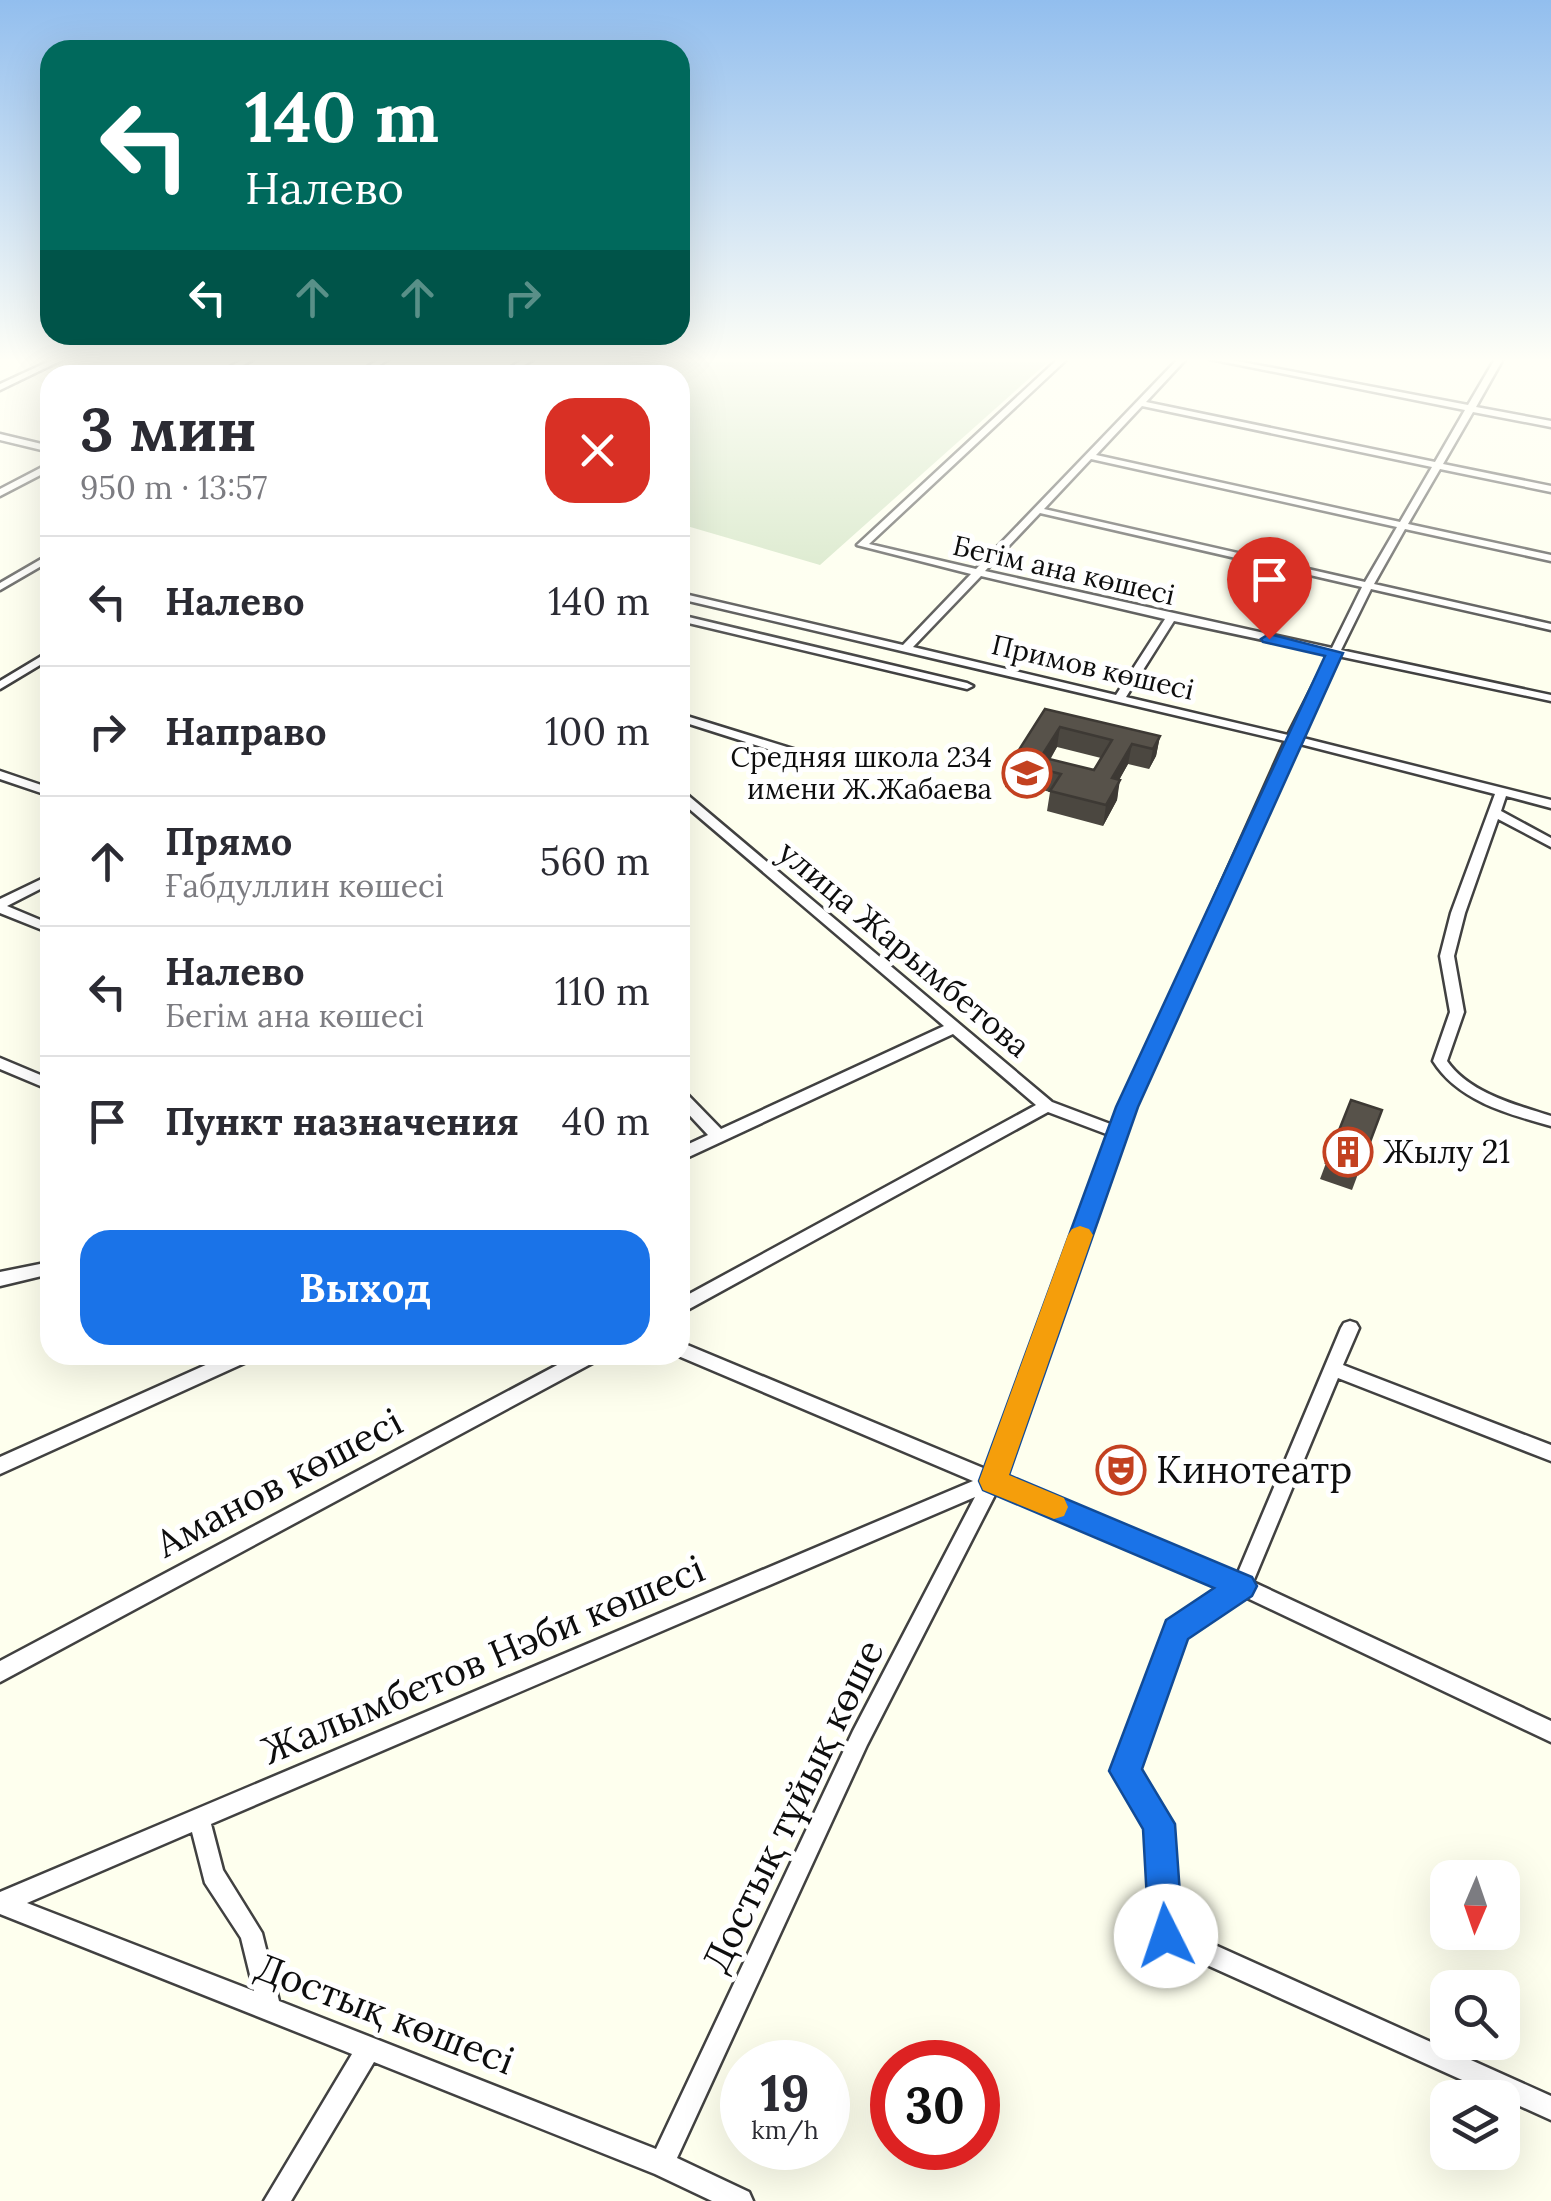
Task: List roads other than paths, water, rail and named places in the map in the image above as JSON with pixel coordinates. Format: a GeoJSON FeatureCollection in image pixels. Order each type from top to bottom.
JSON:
{"type":"FeatureCollection","features":[{"type":"Feature","properties":{"kind":"street","name":"Бегім ана көшесі"},"geometry":{"type":"LineString","coordinates":[[952,462],[862,545],[1171,617],[1551,698]]}},
{"type":"Feature","properties":{"kind":"street"},"geometry":{"type":"LineString","coordinates":[[905,649],[1083,462]]}},
{"type":"Feature","properties":{"kind":"street"},"geometry":{"type":"LineString","coordinates":[[1115,462],[1551,558]]}},
{"type":"Feature","properties":{"kind":"street"},"geometry":{"type":"LineString","coordinates":[[1417,462],[1551,489]]}},
{"type":"Feature","properties":{"kind":"street","name":"Достық тұйық көше"},"geometry":{"type":"LineString","coordinates":[[662,2164],[860,1738],[993,1481],[1117,1132],[1292,739],[1368,585],[1439,462]]}},
{"type":"Feature","properties":{"kind":"street"},"geometry":{"type":"LineString","coordinates":[[0,494],[40,472]]}},
{"type":"Feature","properties":{"kind":"street"},"geometry":{"type":"LineString","coordinates":[[1037,510],[1551,626]]}},
{"type":"Feature","properties":{"kind":"street"},"geometry":{"type":"LineString","coordinates":[[0,587],[40,564]]}},
{"type":"Feature","properties":{"kind":"street","name":"Примов көшесі"},"geometry":{"type":"LineString","coordinates":[[690,598],[1292,739],[1551,804]]}},
{"type":"Feature","properties":{"kind":"street"},"geometry":{"type":"LineString","coordinates":[[1119,699],[1171,617]]}},
{"type":"Feature","properties":{"kind":"street"},"geometry":{"type":"LineString","coordinates":[[690,620],[968,686]]}},
{"type":"Feature","properties":{"kind":"street"},"geometry":{"type":"LineString","coordinates":[[0,686],[40,666]]}},
{"type":"Feature","properties":{"kind":"street"},"geometry":{"type":"LineString","coordinates":[[690,720],[828,764]]}},
{"type":"Feature","properties":{"kind":"street"},"geometry":{"type":"LineString","coordinates":[[0,775],[40,789]]}},
{"type":"Feature","properties":{"kind":"street"},"geometry":{"type":"LineString","coordinates":[[1502,792],[1458,912],[1447,956],[1457,1012],[1440,1061],[1445,1073],[1518,1112],[1551,1121]]}},
{"type":"Feature","properties":{"kind":"street","name":"улица Жарымбетова"},"geometry":{"type":"LineString","coordinates":[[690,803],[1047,1106]]}},
{"type":"Feature","properties":{"kind":"street"},"geometry":{"type":"LineString","coordinates":[[1495,812],[1551,843]]}},
{"type":"Feature","properties":{"kind":"street"},"geometry":{"type":"LineString","coordinates":[[0,906],[40,884]]}},
{"type":"Feature","properties":{"kind":"street"},"geometry":{"type":"LineString","coordinates":[[0,906],[40,924]]}},
{"type":"Feature","properties":{"kind":"street"},"geometry":{"type":"LineString","coordinates":[[690,1150],[956,1027]]}},
{"type":"Feature","properties":{"kind":"street"},"geometry":{"type":"LineString","coordinates":[[0,1064],[40,1081]]}},
{"type":"Feature","properties":{"kind":"street"},"geometry":{"type":"LineString","coordinates":[[690,1302],[1047,1106],[1117,1132]]}},
{"type":"Feature","properties":{"kind":"street"},"geometry":{"type":"LineString","coordinates":[[690,1107],[719,1137]]}},
{"type":"Feature","properties":{"kind":"street"},"geometry":{"type":"LineString","coordinates":[[0,1278],[40,1270]]}},
{"type":"Feature","properties":{"kind":"street"},"geometry":{"type":"LineString","coordinates":[[1350,1328],[1242,1586],[1176,1630],[1126,1771],[1159,1824],[1166,1936],[1551,2108]]}},
{"type":"Feature","properties":{"kind":"street"},"geometry":{"type":"LineString","coordinates":[[690,1353],[1242,1586],[1551,1732]]}},
{"type":"Feature","properties":{"kind":"street"},"geometry":{"type":"LineString","coordinates":[[0,1466],[223,1365]]}},
{"type":"Feature","properties":{"kind":"street","name":"Аманов көшесі"},"geometry":{"type":"LineString","coordinates":[[0,1672],[573,1365]]}},
{"type":"Feature","properties":{"kind":"street"},"geometry":{"type":"LineString","coordinates":[[1333,1369],[1551,1453]]}},
{"type":"Feature","properties":{"kind":"street","name":"Жалымбетов Нәби көшесі"},"geometry":{"type":"LineString","coordinates":[[0,1903],[993,1481]]}},
{"type":"Feature","properties":{"kind":"street"},"geometry":{"type":"LineString","coordinates":[[198,1818],[213,1875],[251,1933],[270,2010]]}},
{"type":"Feature","properties":{"kind":"street","name":"Достық көшесі"},"geometry":{"type":"LineString","coordinates":[[0,1903],[370,2046],[662,2164],[740,2201]]}},
{"type":"Feature","properties":{"kind":"street"},"geometry":{"type":"LineString","coordinates":[[276,2201],[370,2046]]}},
{"type":"Feature","properties":{"kind":"place","name":"Средняя школа 234 имени Ж.Жабаева"},"geometry":{"type":"Point","coordinates":[1027,773]}},
{"type":"Feature","properties":{"kind":"place","name":"Жылу 21"},"geometry":{"type":"Point","coordinates":[1348,1152]}},
{"type":"Feature","properties":{"kind":"place","name":"Кинотеатр"},"geometry":{"type":"Point","coordinates":[1121,1470]}}]}
